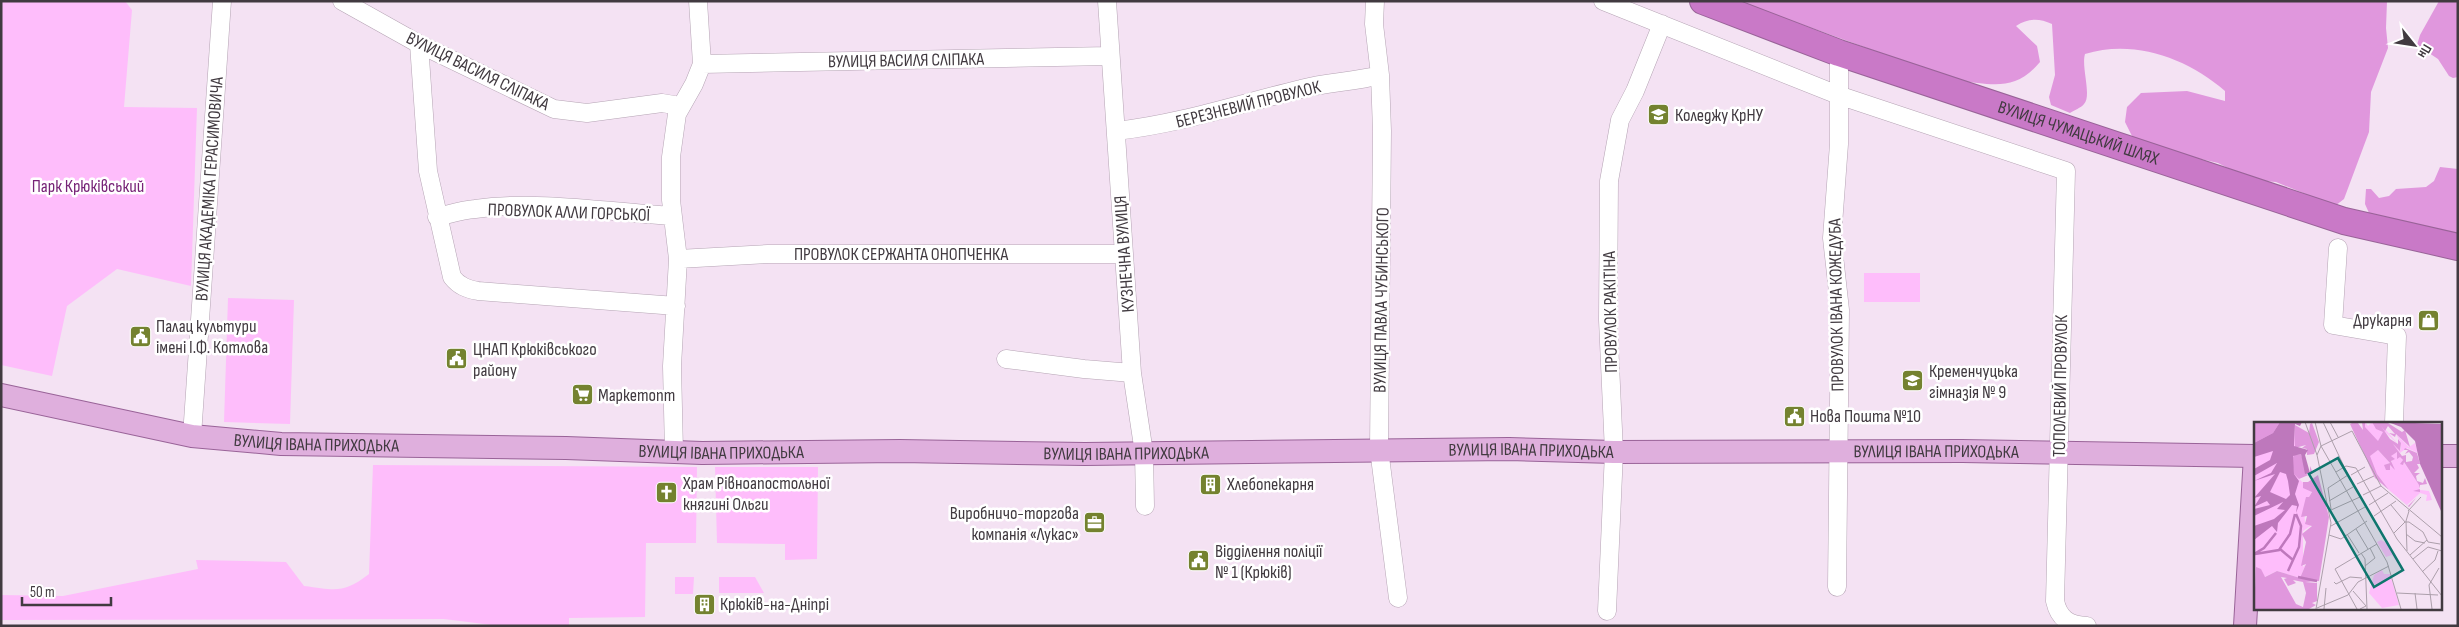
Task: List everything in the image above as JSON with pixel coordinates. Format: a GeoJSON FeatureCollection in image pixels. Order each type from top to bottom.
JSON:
{"type":"FeatureCollection","features":[{"type":"Feature","properties":{"kind":"highway","name":"ВУЛИЦЯ ЧУМАЦЬКИЙ ШЛЯХ"},"geometry":{"type":"LineString","coordinates":[[1703,1],[1839,53],[2344,221],[2458,247]]}},
{"type":"Feature","properties":{"kind":"main road","name":"ВУЛИЦЯ ІВАНА ПРИХОДЬКА"},"geometry":{"type":"LineString","coordinates":[[1,395],[192,436],[281,444],[575,448],[674,452],[1144,452],[1510,449],[1614,452],[1838,451],[2254,456]]}},
{"type":"Feature","properties":{"kind":"main road"},"geometry":{"type":"LineString","coordinates":[[2442,456],[2458,456]]}},
{"type":"Feature","properties":{"kind":"main road"},"geometry":{"type":"LineString","coordinates":[[2246,626],[2254,475]]}},
{"type":"Feature","properties":{"kind":"street","name":"ВУЛИЦЯ АКАДЕМІКА ГЕРАСИМОВИЧА"},"geometry":{"type":"LineString","coordinates":[[192,436],[222,1]]}},
{"type":"Feature","properties":{"kind":"street","name":"ВУЛИЦЯ ВАСИЛЯ СЛІПАКА"},"geometry":{"type":"LineString","coordinates":[[342,1],[419,44],[546,106],[562,111],[587,113],[662,103],[680,106]]}},
{"type":"Feature","properties":{"kind":"street"},"geometry":{"type":"LineString","coordinates":[[674,452],[672,411],[678,259],[672,216],[671,157],[675,118],[694,84],[702,64],[698,1]]}},
{"type":"Feature","properties":{"kind":"street","name":"КУЗНЕЧНА ВУЛИЦЯ"},"geometry":{"type":"LineString","coordinates":[[1107,1],[1132,373],[1144,452],[1145,506]]}},
{"type":"Feature","properties":{"kind":"street","name":"ВУЛИЦЯ ПАВЛА ЧУБИНСЬКОГО"},"geometry":{"type":"LineString","coordinates":[[1375,1],[1374,24],[1380,76],[1382,263],[1379,449],[1398,598]]}},
{"type":"Feature","properties":{"kind":"street"},"geometry":{"type":"LineString","coordinates":[[1603,1],[1838,96]]}},
{"type":"Feature","properties":{"kind":"street","name":"ПРОВУЛОК РАКІТІНА"},"geometry":{"type":"LineString","coordinates":[[1607,610],[1614,452],[1608,320],[1610,170],[1620,120],[1635,91],[1662,24]]}},
{"type":"Feature","properties":{"kind":"street"},"geometry":{"type":"LineString","coordinates":[[419,44],[428,171],[452,277],[456,282],[470,289],[676,306]]}},
{"type":"Feature","properties":{"kind":"street","name":"ПРОВУЛОК ІВАНА КОЖЕДУБА"},"geometry":{"type":"LineString","coordinates":[[1838,587],[1840,310],[1832,238],[1839,144],[1839,53]]}},
{"type":"Feature","properties":{"kind":"street","name":"ВУЛИЦЯ ВАСИЛЯ СЛІПАКА"},"geometry":{"type":"LineString","coordinates":[[702,64],[1110,56]]}},
{"type":"Feature","properties":{"kind":"street","name":"БЕРЕЗНЕВИЙ ПРОВУЛОК"},"geometry":{"type":"LineString","coordinates":[[1116,131],[1176,122],[1303,88],[1380,76]]}},
{"type":"Feature","properties":{"kind":"street","name":"ТОПОЛЕВИЙ ПРОВУЛОК"},"geometry":{"type":"LineString","coordinates":[[1838,96],[2066,171],[2055,601],[2058,612],[2063,619],[2075,625],[2087,626]]}},
{"type":"Feature","properties":{"kind":"street","name":"ПРОВУЛОК АЛЛИ ГОРСЬКОЇ"},"geometry":{"type":"LineString","coordinates":[[437,217],[474,209],[500,206],[672,216]]}},
{"type":"Feature","properties":{"kind":"street"},"geometry":{"type":"LineString","coordinates":[[2338,248],[2333,325],[2397,336],[2394,422]]}},
{"type":"Feature","properties":{"kind":"street","name":"ПРОВУЛОК СЕРЖАНТА ОНОПЧЕНКА"},"geometry":{"type":"LineString","coordinates":[[678,259],[768,254],[1124,254]]}},
{"type":"Feature","properties":{"kind":"street"},"geometry":{"type":"LineString","coordinates":[[1006,358],[1084,370],[1132,373]]}},
{"type":"Feature","properties":{"kind":"green space","name":"Парк Крюківський"},"geometry":{"type":"Polygon","coordinates":[[[1,1],[125,1],[132,10],[124,107],[197,108],[191,286],[117,269],[67,306],[52,376],[1,365],[1,1]]]}},
{"type":"Feature","properties":{"kind":"green space"},"geometry":{"type":"Polygon","coordinates":[[[1864,273],[1920,273],[1920,302],[1864,302],[1864,273]]]}},
{"type":"Feature","properties":{"kind":"green space"},"geometry":{"type":"Polygon","coordinates":[[[228,298],[294,300],[290,424],[224,422],[228,298]]]}},
{"type":"Feature","properties":{"kind":"green space"},"geometry":{"type":"Polygon","coordinates":[[[373,465],[697,467],[696,543],[646,543],[645,617],[569,618],[569,626],[500,626],[444,619],[1,620],[1,595],[63,596],[198,569],[196,560],[286,562],[304,586],[332,589],[345,588],[369,574],[373,465]]]}},
{"type":"Feature","properties":{"kind":"green space"},"geometry":{"type":"Polygon","coordinates":[[[715,467],[818,467],[817,559],[785,560],[785,544],[717,543],[715,467]]]}},
{"type":"Feature","properties":{"kind":"green space"},"geometry":{"type":"Polygon","coordinates":[[[675,577],[694,577],[693,594],[675,594],[675,577]]]}},
{"type":"Feature","properties":{"kind":"green space"},"geometry":{"type":"Polygon","coordinates":[[[719,577],[755,577],[764,593],[719,593],[719,577]]]}},
{"type":"Feature","properties":{"kind":"shaded area"},"geometry":{"type":"Polygon","coordinates":[[[1737,1],[2387,1],[2386,28],[2388,48],[2371,92],[2369,132],[2344,199],[2335,206],[2276,182],[2251,180],[2218,163],[2145,146],[2132,136],[2125,122],[2127,107],[2141,93],[2187,91],[2225,101],[2225,91],[2210,79],[2194,69],[2159,54],[2141,50],[2122,49],[2085,54],[2086,100],[2083,105],[2070,113],[2051,105],[2049,97],[2055,75],[2052,24],[2047,22],[2029,20],[2016,26],[2037,46],[2040,62],[2031,72],[2012,82],[1982,84],[1958,81],[1737,1]]]}},
{"type":"Feature","properties":{"kind":"shaded area"},"geometry":{"type":"Polygon","coordinates":[[[2439,1],[2458,1],[2458,77],[2453,78],[2449,76],[2438,59],[2417,45],[2420,35],[2439,1]]]}},
{"type":"Feature","properties":{"kind":"shaded area"},"geometry":{"type":"Polygon","coordinates":[[[2440,167],[2458,169],[2458,236],[2381,218],[2369,213],[2365,204],[2366,189],[2371,189],[2379,198],[2389,196],[2396,189],[2426,187],[2434,181],[2440,167]]]}},
{"type":"Feature","properties":{"kind":"place","name":"Коледжу КрНУ"},"geometry":{"type":"Point","coordinates":[1659,115]}},
{"type":"Feature","properties":{"kind":"place","name":"Друкарня"},"geometry":{"type":"Point","coordinates":[2428,320]}},
{"type":"Feature","properties":{"kind":"place","name":"Палац культури імені І.Ф. Котлова"},"geometry":{"type":"Point","coordinates":[140,336]}},
{"type":"Feature","properties":{"kind":"place","name":"ЦНАП Крюківського району"},"geometry":{"type":"Point","coordinates":[457,359]}},
{"type":"Feature","properties":{"kind":"place","name":"Кременчуцька гімназія № 9"},"geometry":{"type":"Point","coordinates":[1913,381]}},
{"type":"Feature","properties":{"kind":"place","name":"Маркетопт"},"geometry":{"type":"Point","coordinates":[582,395]}},
{"type":"Feature","properties":{"kind":"place","name":"Нова Пошта №10"},"geometry":{"type":"Point","coordinates":[1794,416]}},
{"type":"Feature","properties":{"kind":"place","name":"Хлебопекарня"},"geometry":{"type":"Point","coordinates":[1211,484]}},
{"type":"Feature","properties":{"kind":"place","name":"Храм Рівноапостольної княгині Ольги"},"geometry":{"type":"Point","coordinates":[667,493]}},
{"type":"Feature","properties":{"kind":"place","name":"Виробничо-торгова компанія «Лукас»"},"geometry":{"type":"Point","coordinates":[1095,523]}},
{"type":"Feature","properties":{"kind":"place","name":"Відділення поліції № 1 (Крюків)"},"geometry":{"type":"Point","coordinates":[1199,561]}},
{"type":"Feature","properties":{"kind":"place","name":"Крюків-на-Дніпрі"},"geometry":{"type":"Point","coordinates":[704,604]}}]}
